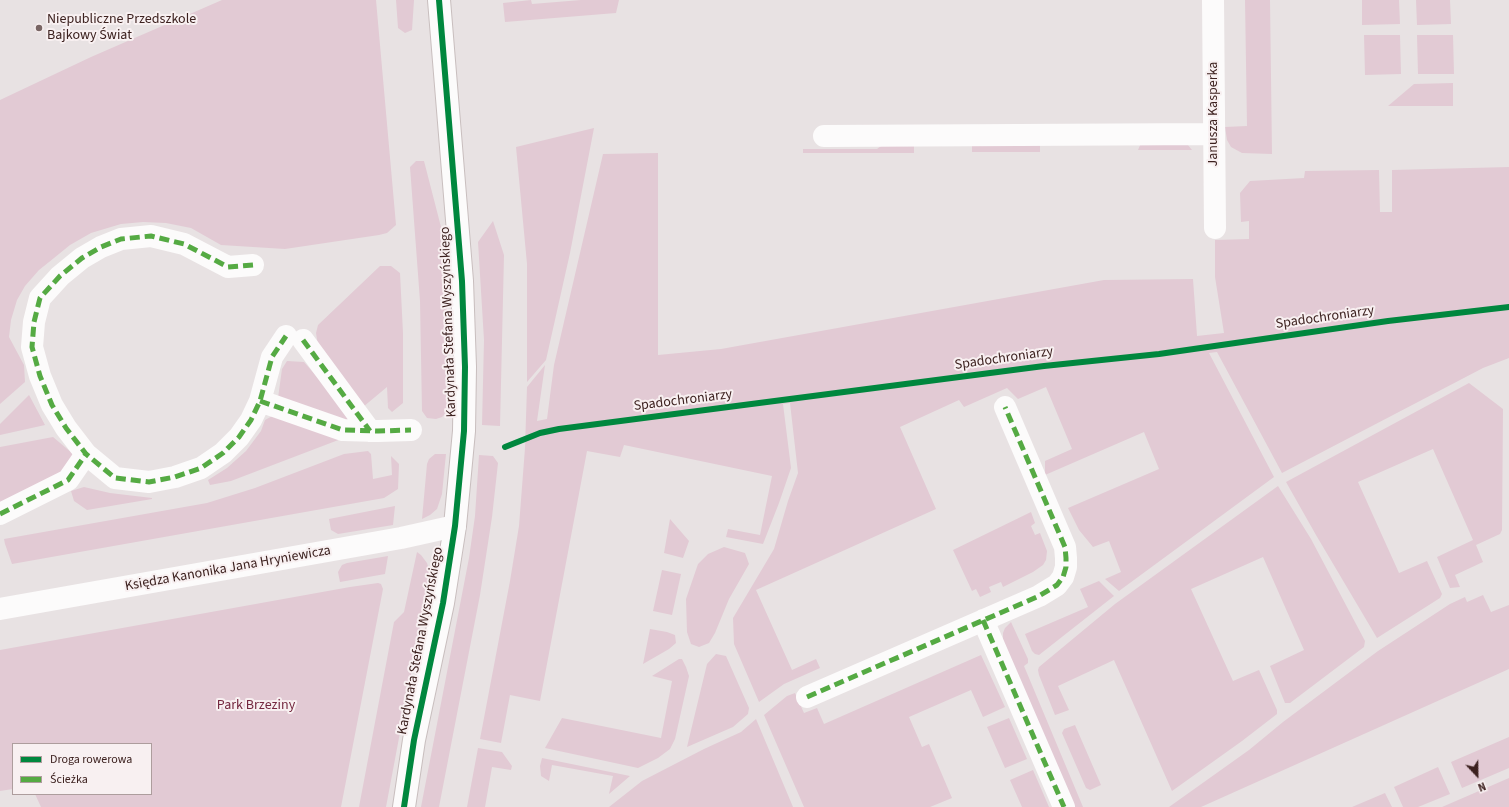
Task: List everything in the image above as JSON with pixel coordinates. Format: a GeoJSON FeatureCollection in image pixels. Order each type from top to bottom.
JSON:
{"type":"FeatureCollection","features":[{"type":"Feature","properties":{"kind":"street","name":"Kardynała Stefana Wyszyńskiego"},"geometry":{"type":"LineString","coordinates":[[404,807],[414,740],[443,603],[455,526],[464,439],[465,367],[462,281],[439,0]]}},
{"type":"Feature","properties":{"kind":"street","name":"Janusza Kasperka"},"geometry":{"type":"LineString","coordinates":[[1213,0],[1215,228]]}},
{"type":"Feature","properties":{"kind":"street"},"geometry":{"type":"LineString","coordinates":[[824,136],[1213,134]]}},
{"type":"Feature","properties":{"kind":"street"},"geometry":{"type":"LineString","coordinates":[[253,265],[228,267],[184,244],[151,236],[121,239],[101,247],[82,258],[60,276],[40,298],[34,322],[32,347],[40,376],[52,405],[66,428],[86,454],[115,478],[149,482],[175,477],[201,468],[223,453],[239,437],[251,420],[260,400],[272,357],[294,338],[370,431]]}},
{"type":"Feature","properties":{"kind":"street"},"geometry":{"type":"LineString","coordinates":[[260,400],[343,430],[411,430]]}},
{"type":"Feature","properties":{"kind":"street"},"geometry":{"type":"LineString","coordinates":[[807,697],[1039,596],[1057,585],[1062,577],[1066,558],[1065,547],[1006,407]]}},
{"type":"Feature","properties":{"kind":"street"},"geometry":{"type":"LineString","coordinates":[[0,514],[68,480],[86,454]]}},
{"type":"Feature","properties":{"kind":"street","name":"Księdza Kanonika Jana Hryniewicza"},"geometry":{"type":"LineString","coordinates":[[0,609],[401,538],[455,526]]}},
{"type":"Feature","properties":{"kind":"street"},"geometry":{"type":"LineString","coordinates":[[983,620],[1064,807]]}},
{"type":"Feature","properties":{"kind":"green space"},"geometry":{"type":"Polygon","coordinates":[[[222,0],[376,0],[396,225],[387,233],[379,235],[285,249],[221,245],[191,228],[166,223],[143,222],[121,224],[91,233],[70,245],[39,270],[25,286],[17,300],[11,320],[9,337],[24,365],[25,382],[0,404],[0,100],[91,57],[222,0]]]}},
{"type":"Feature","properties":{"kind":"green space"},"geometry":{"type":"Polygon","coordinates":[[[396,0],[414,0],[412,30],[405,33],[398,28],[396,0]]]}},
{"type":"Feature","properties":{"kind":"green space"},"geometry":{"type":"Polygon","coordinates":[[[531,0],[532,4],[581,0],[619,0],[616,13],[505,22],[503,3],[531,0]]]}},
{"type":"Feature","properties":{"kind":"green space"},"geometry":{"type":"Polygon","coordinates":[[[1245,0],[1270,0],[1272,154],[1242,153],[1231,147],[1227,140],[1225,127],[1247,126],[1245,0]]]}},
{"type":"Feature","properties":{"kind":"green space"},"geometry":{"type":"Polygon","coordinates":[[[1362,0],[1399,0],[1400,24],[1362,25],[1362,0]]]}},
{"type":"Feature","properties":{"kind":"green space"},"geometry":{"type":"Polygon","coordinates":[[[1416,0],[1450,0],[1451,24],[1417,25],[1416,0]]]}},
{"type":"Feature","properties":{"kind":"green space"},"geometry":{"type":"Polygon","coordinates":[[[1364,35],[1400,35],[1401,74],[1365,75],[1364,35]]]}},
{"type":"Feature","properties":{"kind":"green space"},"geometry":{"type":"Polygon","coordinates":[[[1417,35],[1453,35],[1454,74],[1418,74],[1417,35]]]}},
{"type":"Feature","properties":{"kind":"green space"},"geometry":{"type":"Polygon","coordinates":[[[1453,83],[1453,106],[1388,106],[1414,84],[1453,83]]]}},
{"type":"Feature","properties":{"kind":"green space"},"geometry":{"type":"Polygon","coordinates":[[[594,128],[570,253],[546,360],[527,382],[527,264],[516,147],[594,128]]]}},
{"type":"Feature","properties":{"kind":"green space"},"geometry":{"type":"Polygon","coordinates":[[[885,143],[914,143],[914,153],[803,153],[803,149],[877,149],[885,143]]]}},
{"type":"Feature","properties":{"kind":"green space"},"geometry":{"type":"Polygon","coordinates":[[[972,143],[1040,143],[1040,152],[972,152],[972,143]]]}},
{"type":"Feature","properties":{"kind":"green space"},"geometry":{"type":"Polygon","coordinates":[[[1141,143],[1188,145],[1192,150],[1138,150],[1141,143]]]}},
{"type":"Feature","properties":{"kind":"green space"},"geometry":{"type":"Polygon","coordinates":[[[658,153],[658,355],[721,349],[1104,280],[1193,279],[1197,336],[1224,333],[1215,277],[1215,240],[1249,239],[1249,221],[1241,222],[1240,193],[1250,181],[1304,178],[1305,171],[1379,170],[1380,212],[1392,212],[1392,170],[1509,167],[1509,358],[1483,368],[1282,473],[1217,352],[1209,353],[1274,477],[1119,591],[1105,579],[1121,572],[1109,541],[1093,547],[1079,530],[1068,508],[1159,469],[1144,432],[1045,475],[1045,461],[1072,449],[1046,387],[1018,399],[1007,388],[964,407],[959,400],[900,427],[936,509],[756,590],[792,670],[816,659],[820,668],[784,684],[759,702],[734,644],[733,618],[774,549],[798,473],[790,403],[783,404],[791,468],[763,544],[726,537],[728,529],[760,535],[772,476],[624,445],[620,457],[587,451],[540,701],[510,695],[501,743],[480,739],[519,526],[525,448],[527,387],[545,365],[537,421],[547,419],[554,365],[603,154],[658,153]]]}},
{"type":"Feature","properties":{"kind":"green space"},"geometry":{"type":"Polygon","coordinates":[[[416,161],[424,161],[441,227],[447,307],[447,405],[446,413],[442,417],[436,419],[427,418],[422,411],[420,301],[410,167],[416,161]]]}},
{"type":"Feature","properties":{"kind":"green space"},"geometry":{"type":"Polygon","coordinates":[[[493,221],[504,255],[500,426],[482,425],[484,340],[478,242],[493,221]]]}},
{"type":"Feature","properties":{"kind":"green space"},"geometry":{"type":"Polygon","coordinates":[[[380,266],[391,266],[400,273],[403,333],[403,403],[392,412],[388,408],[387,387],[363,407],[319,352],[316,333],[318,325],[380,266]]]}},
{"type":"Feature","properties":{"kind":"green space"},"geometry":{"type":"Polygon","coordinates":[[[287,361],[304,362],[351,416],[344,425],[278,398],[282,369],[287,361]]]}},
{"type":"Feature","properties":{"kind":"green space"},"geometry":{"type":"Polygon","coordinates":[[[1469,383],[1503,409],[1502,530],[1500,534],[1476,545],[1483,562],[1455,575],[1460,587],[1450,588],[1437,557],[1473,540],[1433,449],[1358,482],[1399,573],[1427,561],[1442,594],[1440,598],[1377,638],[1286,482],[1469,383]]]}},
{"type":"Feature","properties":{"kind":"green space"},"geometry":{"type":"Polygon","coordinates":[[[29,395],[45,425],[0,435],[0,424],[29,395]]]}},
{"type":"Feature","properties":{"kind":"green space"},"geometry":{"type":"Polygon","coordinates":[[[276,414],[341,439],[231,481],[210,485],[208,480],[227,468],[246,451],[261,431],[265,420],[276,414]]]}},
{"type":"Feature","properties":{"kind":"green space"},"geometry":{"type":"Polygon","coordinates":[[[53,437],[72,453],[72,464],[67,472],[0,509],[0,447],[53,437]]]}},
{"type":"Feature","properties":{"kind":"green space"},"geometry":{"type":"Polygon","coordinates":[[[368,451],[371,454],[373,479],[392,475],[391,456],[399,464],[398,489],[384,498],[12,564],[5,544],[4,539],[207,503],[255,488],[344,454],[368,451]]]}},
{"type":"Feature","properties":{"kind":"green space"},"geometry":{"type":"Polygon","coordinates":[[[435,454],[446,454],[442,494],[437,509],[422,519],[427,464],[429,459],[435,454]]]}},
{"type":"Feature","properties":{"kind":"green space"},"geometry":{"type":"Polygon","coordinates":[[[479,455],[493,456],[498,463],[492,517],[480,595],[439,807],[421,807],[469,558],[475,516],[479,455]]]}},
{"type":"Feature","properties":{"kind":"green space"},"geometry":{"type":"Polygon","coordinates":[[[1278,486],[1311,539],[1365,641],[1364,647],[1290,703],[1285,703],[1270,666],[1304,650],[1263,557],[1191,589],[1233,681],[1259,670],[1277,710],[1277,714],[1172,791],[1114,660],[1058,686],[1069,710],[1055,715],[1039,675],[1039,667],[1115,604],[1278,486]]]}},
{"type":"Feature","properties":{"kind":"green space"},"geometry":{"type":"Polygon","coordinates":[[[84,487],[110,493],[152,499],[87,510],[74,501],[71,491],[84,487]]]}},
{"type":"Feature","properties":{"kind":"green space"},"geometry":{"type":"Polygon","coordinates":[[[395,506],[393,525],[338,534],[331,530],[329,519],[395,506]]]}},
{"type":"Feature","properties":{"kind":"green space"},"geometry":{"type":"Polygon","coordinates":[[[1031,512],[1035,523],[1031,526],[1035,535],[1040,533],[1047,551],[1046,560],[1043,565],[1033,572],[1003,587],[1001,582],[989,587],[991,592],[980,597],[976,589],[972,591],[953,550],[1031,512]]]}},
{"type":"Feature","properties":{"kind":"green space"},"geometry":{"type":"Polygon","coordinates":[[[670,519],[689,541],[683,558],[664,553],[670,519]]]}},
{"type":"Feature","properties":{"kind":"green space"},"geometry":{"type":"Polygon","coordinates":[[[724,547],[745,553],[749,564],[729,599],[715,633],[709,643],[699,647],[691,644],[687,632],[686,599],[698,564],[708,554],[724,547]]]}},
{"type":"Feature","properties":{"kind":"green space"},"geometry":{"type":"Polygon","coordinates":[[[417,552],[427,563],[430,573],[386,807],[359,807],[394,622],[404,612],[417,552]]]}},
{"type":"Feature","properties":{"kind":"green space"},"geometry":{"type":"Polygon","coordinates":[[[388,556],[385,574],[340,582],[338,572],[342,565],[388,556]]]}},
{"type":"Feature","properties":{"kind":"green space"},"geometry":{"type":"Polygon","coordinates":[[[662,570],[681,574],[672,615],[653,611],[662,570]]]}},
{"type":"Feature","properties":{"kind":"green space"},"geometry":{"type":"Polygon","coordinates":[[[1099,581],[1114,596],[1039,655],[1035,654],[1032,651],[1025,634],[1088,607],[1080,589],[1099,581]]]}},
{"type":"Feature","properties":{"kind":"green space","name":"Park Brzeziny"},"geometry":{"type":"Polygon","coordinates":[[[378,583],[381,584],[383,589],[341,807],[41,807],[35,795],[152,795],[152,743],[12,743],[12,789],[0,791],[0,650],[378,583]]]}},
{"type":"Feature","properties":{"kind":"green space"},"geometry":{"type":"Polygon","coordinates":[[[1483,595],[1491,612],[1509,605],[1509,669],[1201,807],[1169,807],[1249,750],[1283,722],[1378,651],[1450,604],[1465,597],[1467,602],[1483,595]]]}},
{"type":"Feature","properties":{"kind":"green space"},"geometry":{"type":"Polygon","coordinates":[[[1011,622],[1028,659],[1028,663],[1024,666],[1083,807],[1075,807],[1003,644],[1003,633],[1005,628],[1011,622]]]}},
{"type":"Feature","properties":{"kind":"green space"},"geometry":{"type":"Polygon","coordinates":[[[650,629],[675,635],[676,643],[669,649],[643,664],[650,629]]]}},
{"type":"Feature","properties":{"kind":"green space"},"geometry":{"type":"Polygon","coordinates":[[[716,654],[726,656],[749,708],[748,714],[733,727],[687,747],[707,664],[716,654]]]}},
{"type":"Feature","properties":{"kind":"green space"},"geometry":{"type":"Polygon","coordinates":[[[981,655],[1005,707],[983,717],[971,690],[909,717],[922,747],[929,744],[952,798],[930,807],[804,807],[764,715],[787,696],[795,693],[804,713],[817,708],[824,724],[981,655]]]}},
{"type":"Feature","properties":{"kind":"green space"},"geometry":{"type":"Polygon","coordinates":[[[679,659],[682,659],[689,676],[675,739],[670,749],[658,758],[638,768],[545,748],[562,718],[661,738],[672,681],[652,676],[679,659]]]}},
{"type":"Feature","properties":{"kind":"green space"},"geometry":{"type":"Polygon","coordinates":[[[1009,718],[1027,759],[1005,768],[987,727],[1009,718]]]}},
{"type":"Feature","properties":{"kind":"green space"},"geometry":{"type":"Polygon","coordinates":[[[756,719],[793,807],[609,807],[642,781],[741,732],[756,719]]]}},
{"type":"Feature","properties":{"kind":"green space"},"geometry":{"type":"Polygon","coordinates":[[[1075,725],[1101,785],[1090,790],[1086,788],[1062,733],[1064,729],[1075,725]]]}},
{"type":"Feature","properties":{"kind":"green space"},"geometry":{"type":"Polygon","coordinates":[[[1509,737],[1509,768],[1462,788],[1451,762],[1509,737]]]}},
{"type":"Feature","properties":{"kind":"green space"},"geometry":{"type":"Polygon","coordinates":[[[478,748],[502,752],[512,766],[511,770],[492,767],[485,807],[467,807],[478,748]]]}},
{"type":"Feature","properties":{"kind":"green space"},"geometry":{"type":"Polygon","coordinates":[[[542,758],[630,776],[609,794],[613,776],[552,765],[549,781],[541,776],[540,766],[542,758]]]}},
{"type":"Feature","properties":{"kind":"green space"},"geometry":{"type":"Polygon","coordinates":[[[1438,767],[1450,794],[1418,807],[1403,807],[1394,787],[1438,767]]]}},
{"type":"Feature","properties":{"kind":"green space"},"geometry":{"type":"Polygon","coordinates":[[[1033,770],[1049,807],[1022,807],[1010,780],[1033,770]]]}},
{"type":"Feature","properties":{"kind":"green space"},"geometry":{"type":"Polygon","coordinates":[[[1509,778],[1509,807],[1442,807],[1509,778]]]}},
{"type":"Feature","properties":{"kind":"green space"},"geometry":{"type":"Polygon","coordinates":[[[1385,793],[1392,807],[1352,807],[1385,793]]]}},
{"type":"Feature","properties":{"kind":"marked path"},"geometry":{"type":"LineString","coordinates":[[253,265],[228,267],[184,244],[151,236],[121,239],[101,247],[82,258],[60,276],[40,298],[34,322],[32,347],[40,376],[52,405],[66,428],[86,454],[115,478],[149,482],[175,477],[201,468],[223,453],[239,437],[251,420],[260,401],[272,357],[286,336]]}},
{"type":"Feature","properties":{"kind":"marked path"},"geometry":{"type":"LineString","coordinates":[[303,340],[370,431]]}},
{"type":"Feature","properties":{"kind":"marked path"},"geometry":{"type":"LineString","coordinates":[[260,401],[343,430],[411,430]]}},
{"type":"Feature","properties":{"kind":"marked path"},"geometry":{"type":"LineString","coordinates":[[807,697],[1039,596],[1057,585],[1063,577],[1066,567],[1065,547],[1005,407]]}},
{"type":"Feature","properties":{"kind":"marked path"},"geometry":{"type":"LineString","coordinates":[[0,514],[68,480],[86,454]]}},
{"type":"Feature","properties":{"kind":"marked path"},"geometry":{"type":"LineString","coordinates":[[983,620],[1064,807]]}},
{"type":"Feature","properties":{"kind":"cycle path"},"geometry":{"type":"LineString","coordinates":[[404,807],[414,740],[443,603],[455,526],[464,431],[465,367],[462,281],[439,0]]}},
{"type":"Feature","properties":{"kind":"cycle path","name":"Spadochroniarzy"},"geometry":{"type":"LineString","coordinates":[[505,447],[540,433],[559,429],[1044,366],[1159,354],[1388,321],[1509,307]]}},
{"type":"Feature","properties":{"kind":"place","name":"Niepubliczne Przedszkole Bajkowy Świat"},"geometry":{"type":"Point","coordinates":[39,28]}}]}
